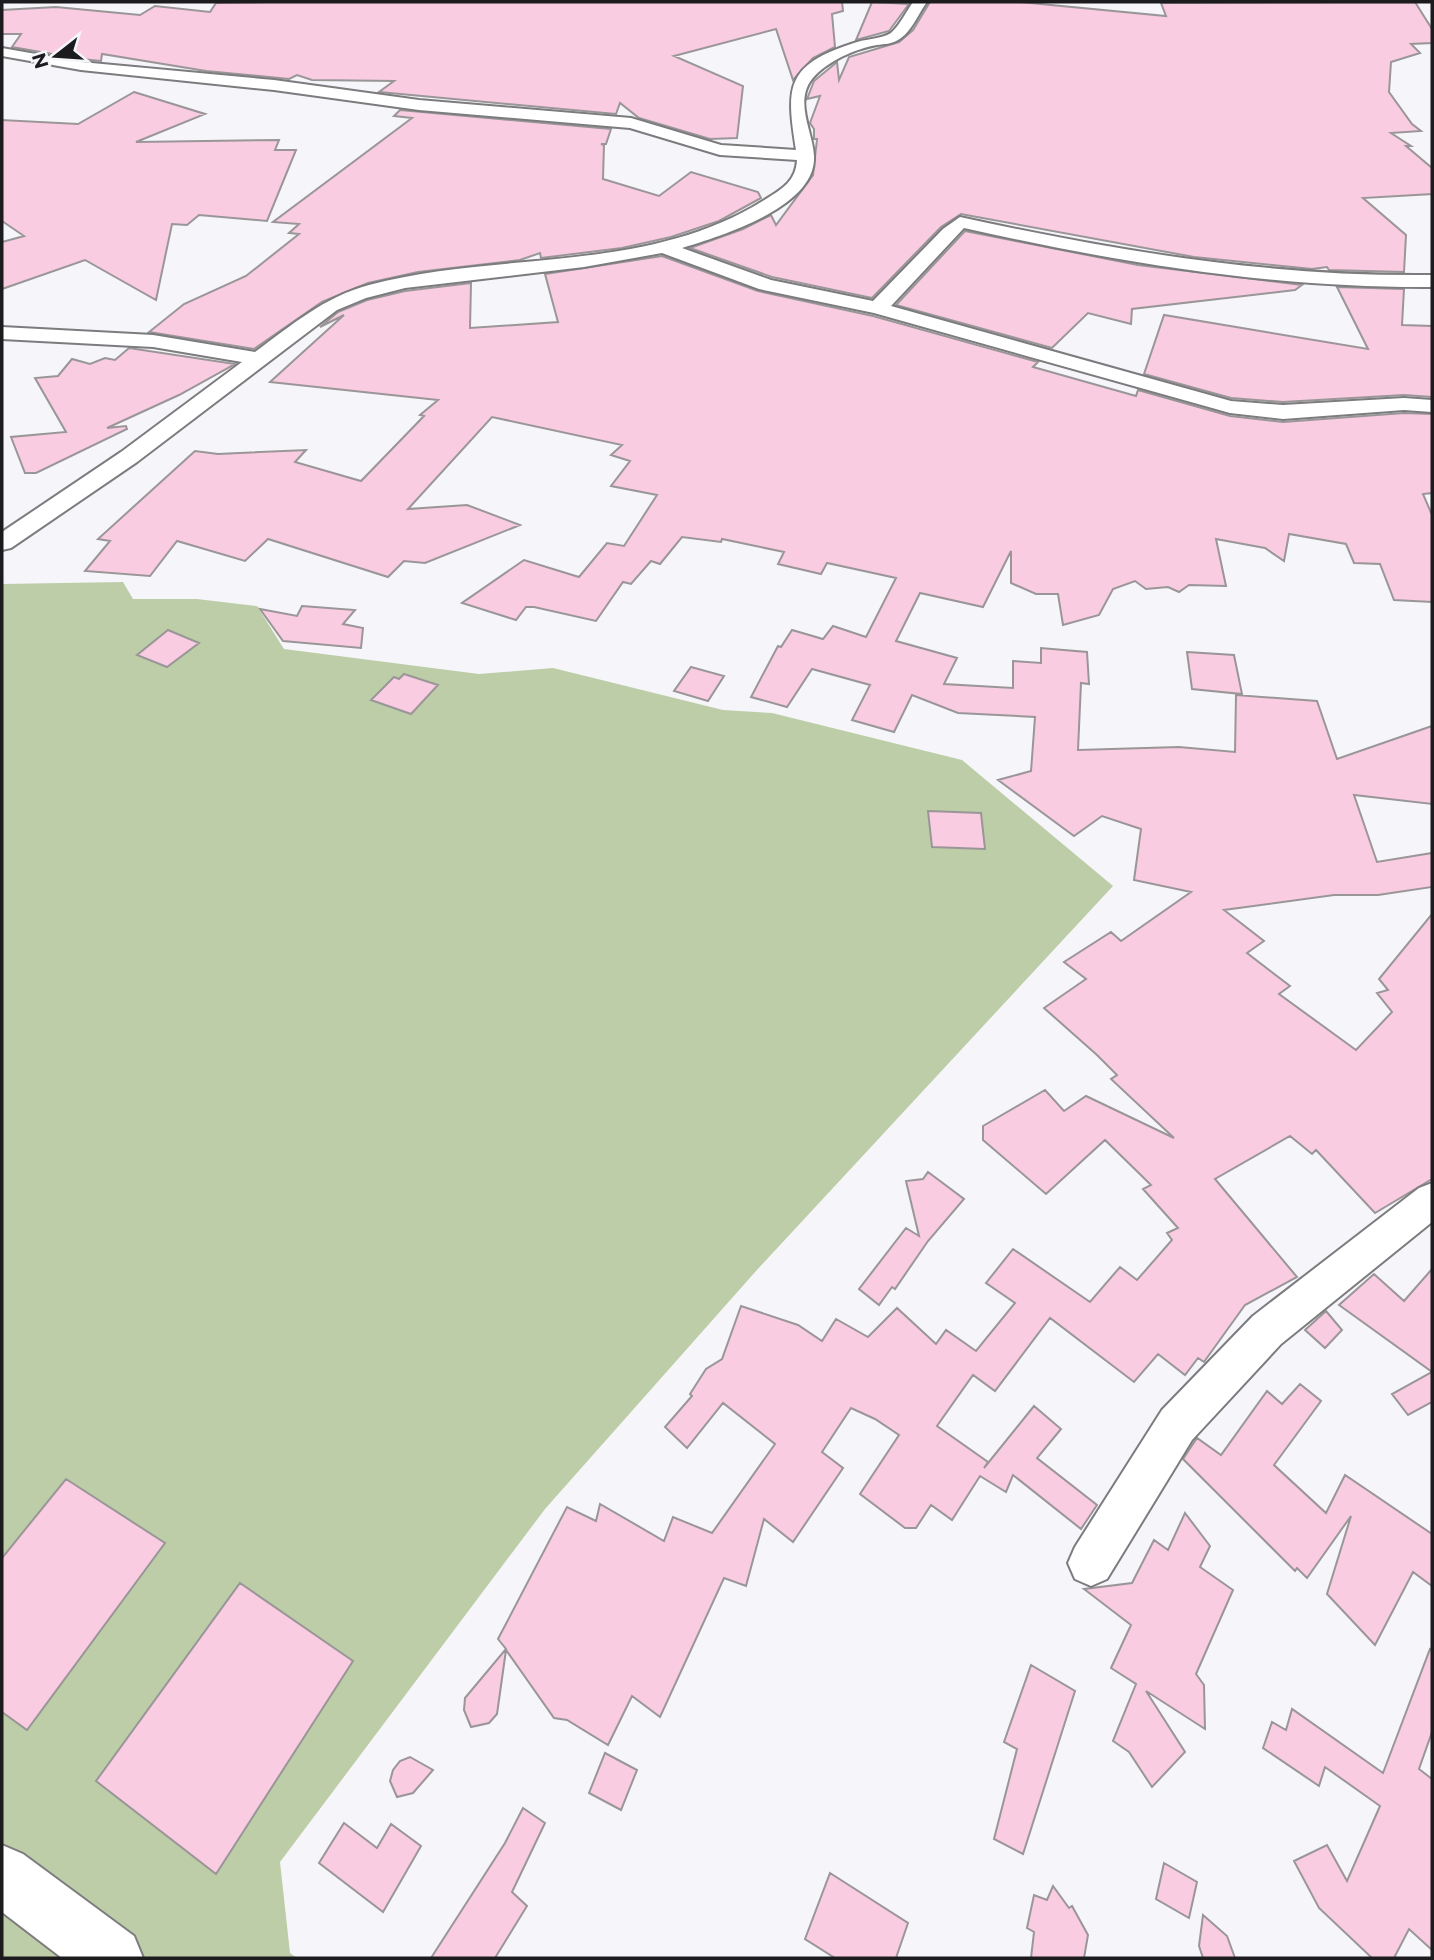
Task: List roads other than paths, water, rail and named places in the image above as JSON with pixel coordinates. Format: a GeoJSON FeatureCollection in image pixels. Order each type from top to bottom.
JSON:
{"type":"FeatureCollection","features":[{"type":"Feature","properties":{"kind":"main road"},"geometry":{"type":"LineString","coordinates":[[2,1875],[112,1958]]}},
{"type":"Feature","properties":{"kind":"street"},"geometry":{"type":"LineString","coordinates":[[2,542],[129,457],[330,306],[364,291],[440,277],[664,248],[740,223],[794,189],[802,174],[806,156],[794,103],[800,85],[822,63],[847,49],[895,37],[920,2]]}},
{"type":"Feature","properties":{"kind":"street"},"geometry":{"type":"LineString","coordinates":[[2,52],[81,66],[274,85],[419,105],[631,124],[720,150],[806,156]]}},
{"type":"Feature","properties":{"kind":"street"},"geometry":{"type":"LineString","coordinates":[[877,308],[905,284],[932,248],[960,222],[1050,243],[1168,264],[1258,275],[1432,281]]}},
{"type":"Feature","properties":{"kind":"street"},"geometry":{"type":"LineString","coordinates":[[664,248],[766,285],[877,308],[1230,407],[1283,412],[1357,406],[1432,406]]}},
{"type":"Feature","properties":{"kind":"street"},"geometry":{"type":"LineString","coordinates":[[2,333],[153,341],[258,359]]}},
{"type":"Feature","properties":{"kind":"street"},"geometry":{"type":"LineString","coordinates":[[1091,1563],[1177,1425],[1267,1330],[1432,1200]]}}]}
